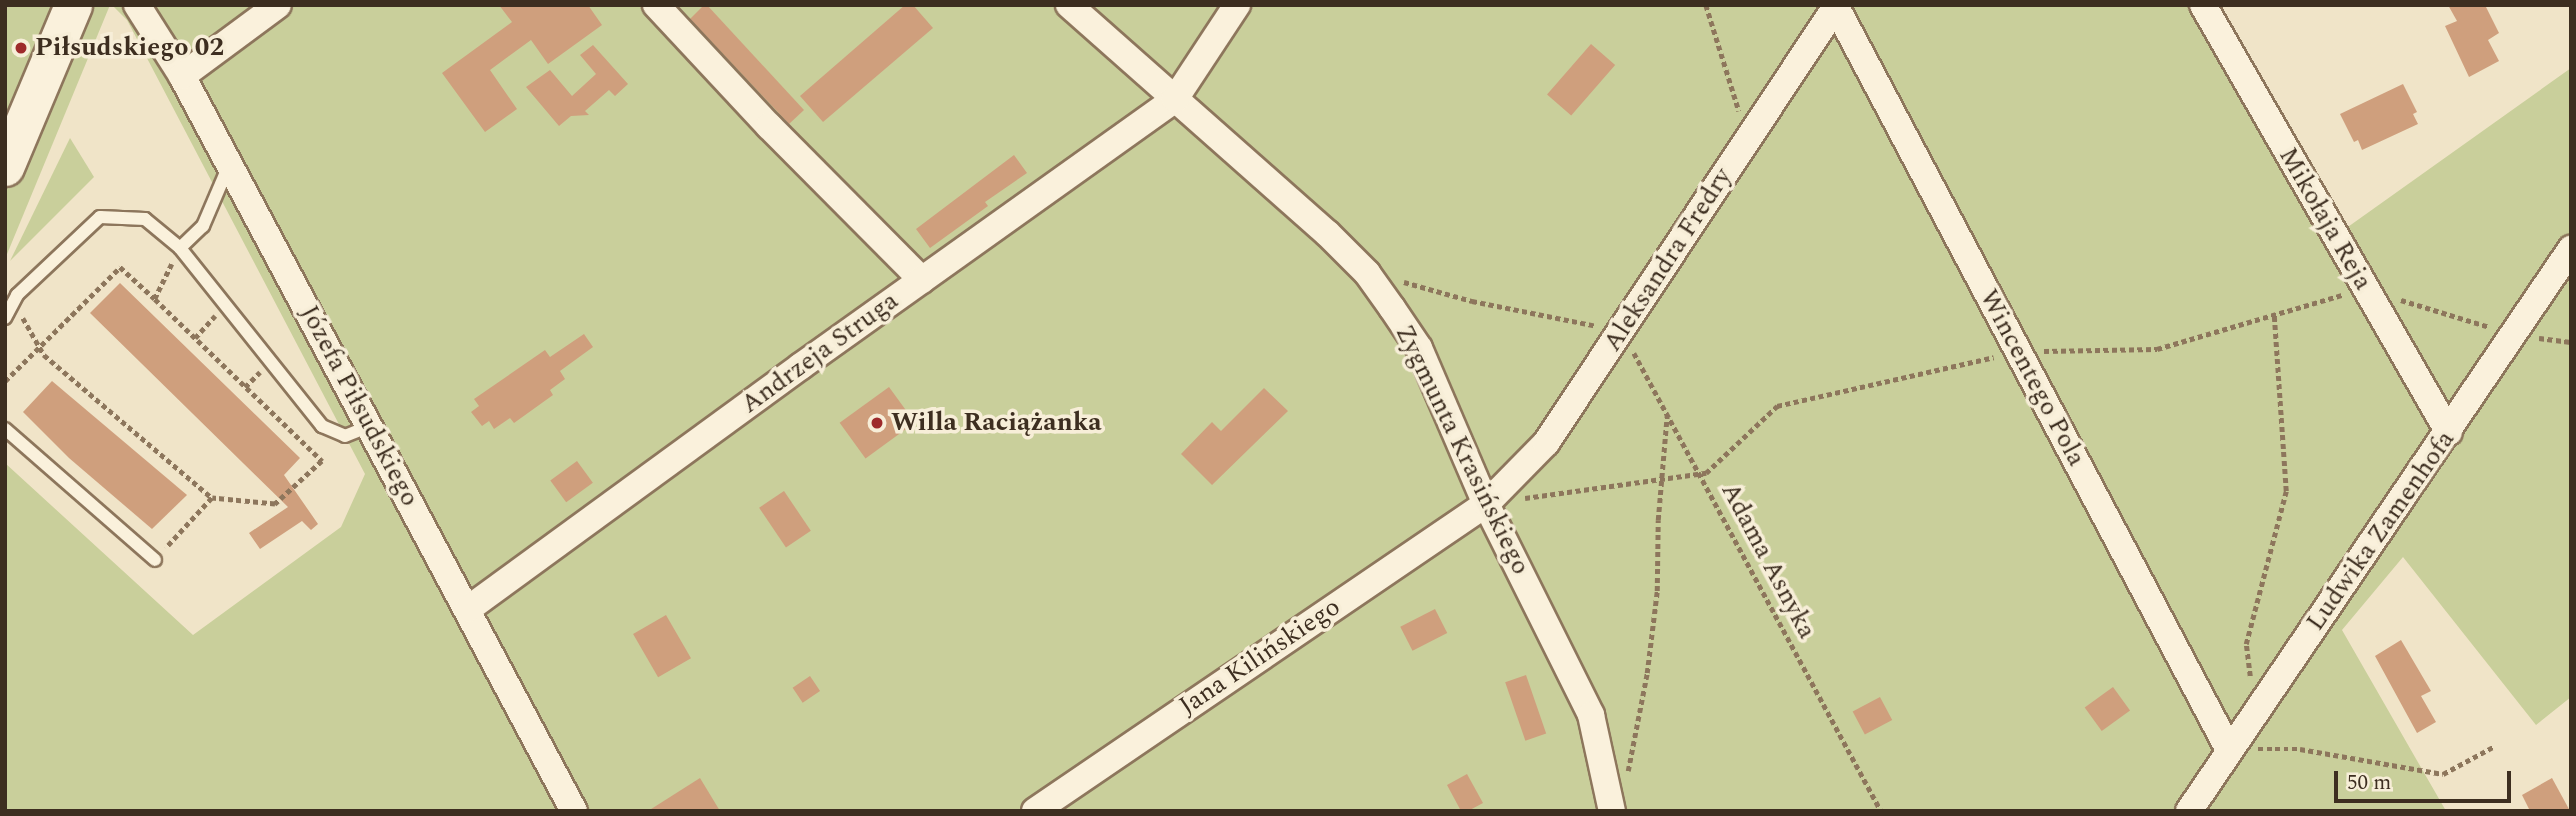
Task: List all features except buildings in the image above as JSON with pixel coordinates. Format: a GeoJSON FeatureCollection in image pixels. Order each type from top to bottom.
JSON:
{"type":"FeatureCollection","features":[{"type":"Feature","properties":{"kind":"street"},"geometry":{"type":"LineString","coordinates":[[5,167],[73,5]]}},
{"type":"Feature","properties":{"kind":"street","name":"Józefa Piłsudskiego"},"geometry":{"type":"LineString","coordinates":[[137,5],[182,76],[574,811]]}},
{"type":"Feature","properties":{"kind":"street"},"geometry":{"type":"LineString","coordinates":[[182,76],[278,5]]}},
{"type":"Feature","properties":{"kind":"street"},"geometry":{"type":"LineString","coordinates":[[656,5],[769,126],[922,279]]}},
{"type":"Feature","properties":{"kind":"street","name":"Zygmunta Krasińskiego"},"geometry":{"type":"LineString","coordinates":[[1069,5],[1367,272],[1419,348],[1486,503],[1591,715],[1612,811]]}},
{"type":"Feature","properties":{"kind":"street"},"geometry":{"type":"LineString","coordinates":[[1175,99],[1237,5]]}},
{"type":"Feature","properties":{"kind":"street","name":"Mikołaja Reja"},"geometry":{"type":"LineString","coordinates":[[2203,5],[2449,432]]}},
{"type":"Feature","properties":{"kind":"street","name":"Aleksandra Fredry"},"geometry":{"type":"LineString","coordinates":[[1486,503],[1546,443],[1836,6]]}},
{"type":"Feature","properties":{"kind":"street","name":"Wincentego Pola"},"geometry":{"type":"LineString","coordinates":[[1836,6],[2229,750]]}},
{"type":"Feature","properties":{"kind":"street","name":"Andrzeja Struga"},"geometry":{"type":"LineString","coordinates":[[468,610],[922,279],[1175,99]]}},
{"type":"Feature","properties":{"kind":"street","name":"Ludwika Zamenhofa"},"geometry":{"type":"LineString","coordinates":[[2189,811],[2571,249]]}},
{"type":"Feature","properties":{"kind":"street","name":"Jana Kilińskiego"},"geometry":{"type":"LineString","coordinates":[[1035,811],[1486,503]]}},
{"type":"Feature","properties":{"kind":"lane"},"geometry":{"type":"LineString","coordinates":[[180,248],[203,226],[229,165]]}},
{"type":"Feature","properties":{"kind":"lane"},"geometry":{"type":"LineString","coordinates":[[5,318],[17,295],[100,217],[145,219],[180,248],[322,426],[345,436],[370,426]]}},
{"type":"Feature","properties":{"kind":"lane"},"geometry":{"type":"LineString","coordinates":[[5,429],[155,560]]}},
{"type":"Feature","properties":{"kind":"path"},"geometry":{"type":"LineString","coordinates":[[1706,5],[1748,139]]}},
{"type":"Feature","properties":{"kind":"path"},"geometry":{"type":"LineString","coordinates":[[155,299],[180,248]]}},
{"type":"Feature","properties":{"kind":"path"},"geometry":{"type":"LineString","coordinates":[[5,381],[38,346],[120,267],[321,461],[275,504],[212,498],[44,355],[38,346],[13,302]]}},
{"type":"Feature","properties":{"kind":"path"},"geometry":{"type":"LineString","coordinates":[[1367,272],[1472,301],[1622,330]]}},
{"type":"Feature","properties":{"kind":"path"},"geometry":{"type":"LineString","coordinates":[[195,338],[226,306]]}},
{"type":"Feature","properties":{"kind":"path"},"geometry":{"type":"LineString","coordinates":[[2255,714],[2246,644],[2286,491],[2274,315]]}},
{"type":"Feature","properties":{"kind":"path","name":"Adama Asnyka"},"geometry":{"type":"LineString","coordinates":[[1622,330],[1881,811]]}},
{"type":"Feature","properties":{"kind":"path"},"geometry":{"type":"LineString","coordinates":[[1625,785],[1647,673],[1657,592],[1660,493],[1667,414]]}},
{"type":"Feature","properties":{"kind":"path"},"geometry":{"type":"LineString","coordinates":[[155,560],[212,498]]}},
{"type":"Feature","properties":{"kind":"path"},"geometry":{"type":"LineString","coordinates":[[2229,750],[2300,749],[2443,774],[2493,747]]}},
{"type":"Feature","properties":{"kind":"green space"},"geometry":{"type":"Polygon","coordinates":[[[5,5],[110,5],[5,259],[5,5]]]}},
{"type":"Feature","properties":{"kind":"green space"},"geometry":{"type":"Polygon","coordinates":[[[112,5],[2218,5],[2345,229],[2571,68],[2571,697],[2536,725],[2403,557],[2342,630],[2446,811],[5,811],[5,463],[193,635],[341,527],[365,474],[127,20],[112,5]]]}},
{"type":"Feature","properties":{"kind":"green space"},"geometry":{"type":"Polygon","coordinates":[[[70,138],[94,177],[10,261],[70,138]]]}},
{"type":"Feature","properties":{"kind":"place","name":"Piłsudskiego 02"},"geometry":{"type":"Point","coordinates":[21,48]}},
{"type":"Feature","properties":{"kind":"place","name":"Willa Raciążanka"},"geometry":{"type":"Point","coordinates":[877,423]}}]}
